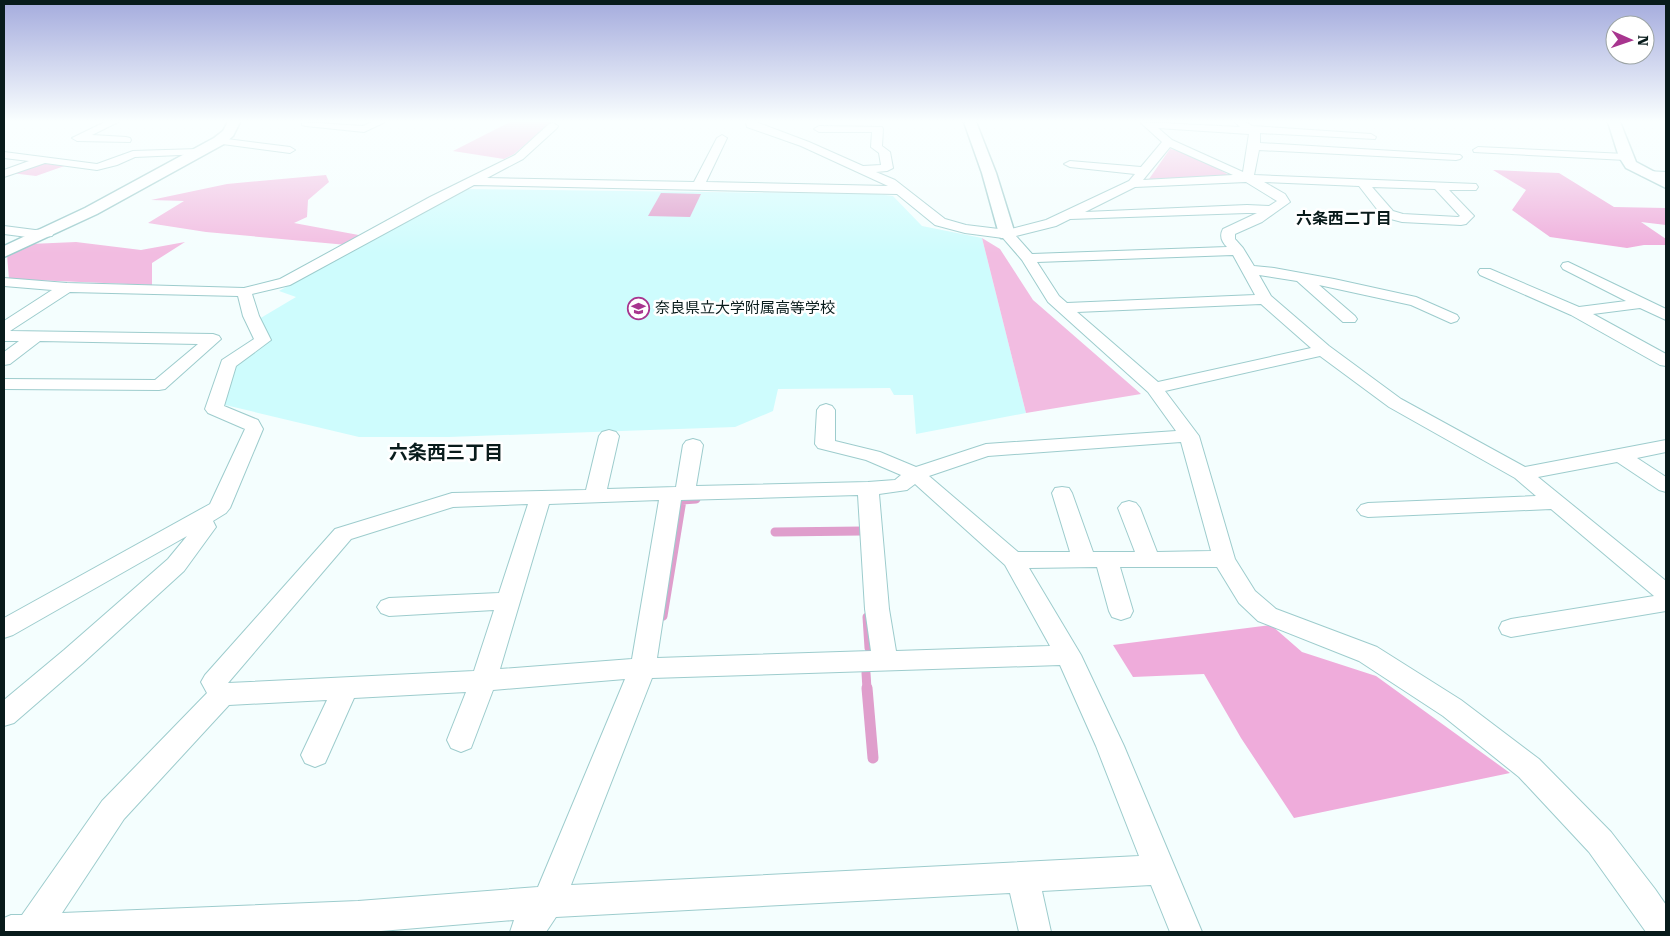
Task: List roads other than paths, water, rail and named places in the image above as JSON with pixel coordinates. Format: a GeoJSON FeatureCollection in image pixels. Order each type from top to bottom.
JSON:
{"type":"FeatureCollection","features":[{"type":"Feature","properties":{"kind":"street"},"geometry":{"type":"LineString","coordinates":[[4,174],[28,166]]}},
{"type":"Feature","properties":{"kind":"street"},"geometry":{"type":"LineString","coordinates":[[87,166],[102,166]]}},
{"type":"Feature","properties":{"kind":"street"},"geometry":{"type":"LineString","coordinates":[[4,252],[91,212],[174,166]]}},
{"type":"Feature","properties":{"kind":"street"},"geometry":{"type":"LineString","coordinates":[[4,282],[67,287],[244,292],[285,282],[501,166]]}},
{"type":"Feature","properties":{"kind":"street"},"geometry":{"type":"LineString","coordinates":[[698,186],[708,166]]}},
{"type":"Feature","properties":{"kind":"street"},"geometry":{"type":"LineString","coordinates":[[853,166],[891,183],[940,222],[964,229],[1007,234],[1051,223],[1133,184],[1248,178],[1472,187]]}},
{"type":"Feature","properties":{"kind":"street"},"geometry":{"type":"LineString","coordinates":[[861,169],[887,168],[887,166]]}},
{"type":"Feature","properties":{"kind":"street"},"geometry":{"type":"LineString","coordinates":[[986,166],[1007,234],[1028,258],[1053,299],[1154,388],[1189,436],[1224,559],[1247,597],[1267,615],[1368,654],[1452,708],[1529,768],[1600,842],[1644,900],[1665,932]]}},
{"type":"Feature","properties":{"kind":"street"},"geometry":{"type":"LineString","coordinates":[[1088,166],[1143,171]]}},
{"type":"Feature","properties":{"kind":"street"},"geometry":{"type":"LineString","coordinates":[[1133,184],[1148,166]]}},
{"type":"Feature","properties":{"kind":"street"},"geometry":{"type":"LineString","coordinates":[[1221,166],[1248,178],[1281,197],[1284,202],[1228,232],[1228,240],[1238,251],[1265,299],[1323,350],[1395,403],[1522,474],[1666,594]]}},
{"type":"Feature","properties":{"kind":"street"},"geometry":{"type":"LineString","coordinates":[[1248,178],[1250,166]]}},
{"type":"Feature","properties":{"kind":"street"},"geometry":{"type":"LineString","coordinates":[[1632,166],[1666,184]]}},
{"type":"Feature","properties":{"kind":"street"},"geometry":{"type":"LineString","coordinates":[[1646,174],[1666,175]]}},
{"type":"Feature","properties":{"kind":"street"},"geometry":{"type":"LineString","coordinates":[[470,181],[899,190]]}},
{"type":"Feature","properties":{"kind":"street"},"geometry":{"type":"LineString","coordinates":[[1362,182],[1388,214],[1402,218],[1461,221],[1468,216],[1438,186]]}},
{"type":"Feature","properties":{"kind":"street"},"geometry":{"type":"LineString","coordinates":[[1065,216],[1247,209],[1272,210]]}},
{"type":"Feature","properties":{"kind":"street"},"geometry":{"type":"LineString","coordinates":[[4,230],[35,234],[47,233]]}},
{"type":"Feature","properties":{"kind":"street"},"geometry":{"type":"LineString","coordinates":[[1028,258],[1238,251]]}},
{"type":"Feature","properties":{"kind":"street"},"geometry":{"type":"LineString","coordinates":[[1568,266],[1666,315]]}},
{"type":"Feature","properties":{"kind":"street"},"geometry":{"type":"LineString","coordinates":[[1249,270],[1301,276],[1416,302],[1451,318]]}},
{"type":"Feature","properties":{"kind":"street"},"geometry":{"type":"LineString","coordinates":[[1485,272],[1576,312],[1666,361]]}},
{"type":"Feature","properties":{"kind":"street"},"geometry":{"type":"LineString","coordinates":[[1301,276],[1350,319]]}},
{"type":"Feature","properties":{"kind":"street"},"geometry":{"type":"LineString","coordinates":[[4,328],[67,287]]}},
{"type":"Feature","properties":{"kind":"street"},"geometry":{"type":"LineString","coordinates":[[5,627],[218,508],[254,429],[251,424],[214,409],[228,364],[263,340],[251,316],[244,292]]}},
{"type":"Feature","properties":{"kind":"street"},"geometry":{"type":"LineString","coordinates":[[1064,308],[1265,299]]}},
{"type":"Feature","properties":{"kind":"street"},"geometry":{"type":"LineString","coordinates":[[1576,312],[1642,303]]}},
{"type":"Feature","properties":{"kind":"street"},"geometry":{"type":"LineString","coordinates":[[4,336],[213,339],[159,385],[4,384]]}},
{"type":"Feature","properties":{"kind":"street"},"geometry":{"type":"LineString","coordinates":[[4,360],[37,336]]}},
{"type":"Feature","properties":{"kind":"street"},"geometry":{"type":"LineString","coordinates":[[1154,388],[1323,350]]}},
{"type":"Feature","properties":{"kind":"street"},"geometry":{"type":"LineString","coordinates":[[826,410],[825,444],[873,456],[915,474],[1014,560],[1068,654],[1110,746],[1159,870],[1186,932]]}},
{"type":"Feature","properties":{"kind":"street"},"geometry":{"type":"LineString","coordinates":[[595,497],[609,436]]}},
{"type":"Feature","properties":{"kind":"street"},"geometry":{"type":"LineString","coordinates":[[222,695],[214,682],[343,534],[452,500],[900,486],[915,474],[986,450],[1189,436]]}},
{"type":"Feature","properties":{"kind":"street"},"geometry":{"type":"LineString","coordinates":[[526,932],[548,902],[643,668],[678,494],[693,445]]}},
{"type":"Feature","properties":{"kind":"street"},"geometry":{"type":"LineString","coordinates":[[1522,474],[1666,446]]}},
{"type":"Feature","properties":{"kind":"street"},"geometry":{"type":"LineString","coordinates":[[1620,455],[1666,486]]}},
{"type":"Feature","properties":{"kind":"street"},"geometry":{"type":"LineString","coordinates":[[868,488],[877,608],[885,660]]}},
{"type":"Feature","properties":{"kind":"street"},"geometry":{"type":"LineString","coordinates":[[1062,493],[1121,611]]}},
{"type":"Feature","properties":{"kind":"street"},"geometry":{"type":"LineString","coordinates":[[461,740],[484,681],[540,498]]}},
{"type":"Feature","properties":{"kind":"street"},"geometry":{"type":"LineString","coordinates":[[1368,510],[1555,502]]}},
{"type":"Feature","properties":{"kind":"street"},"geometry":{"type":"LineString","coordinates":[[1129,508],[1149,559]]}},
{"type":"Feature","properties":{"kind":"street"},"geometry":{"type":"LineString","coordinates":[[4,715],[73,657],[176,565],[205,527],[201,518]]}},
{"type":"Feature","properties":{"kind":"street"},"geometry":{"type":"LineString","coordinates":[[1014,560],[1224,559]]}},
{"type":"Feature","properties":{"kind":"street"},"geometry":{"type":"LineString","coordinates":[[390,608],[508,601]]}},
{"type":"Feature","properties":{"kind":"street"},"geometry":{"type":"LineString","coordinates":[[1512,628],[1666,603]]}},
{"type":"Feature","properties":{"kind":"street"},"geometry":{"type":"LineString","coordinates":[[21,931],[113,810],[222,695],[484,681],[643,668],[1068,654]]}},
{"type":"Feature","properties":{"kind":"street"},"geometry":{"type":"LineString","coordinates":[[315,755],[346,687]]}},
{"type":"Feature","properties":{"kind":"street"},"geometry":{"type":"LineString","coordinates":[[21,931],[358,917],[548,902],[1159,870]]}},
{"type":"Feature","properties":{"kind":"street"},"geometry":{"type":"LineString","coordinates":[[1024,877],[1035,932]]}},
{"type":"Feature","properties":{"kind":"waterway"},"geometry":{"type":"LineString","coordinates":[[663,616],[682,500],[696,499]]}},
{"type":"Feature","properties":{"kind":"waterway"},"geometry":{"type":"LineString","coordinates":[[775,532],[862,531]]}},
{"type":"Feature","properties":{"kind":"waterway"},"geometry":{"type":"LineString","coordinates":[[867,617],[869,648]]}},
{"type":"Feature","properties":{"kind":"waterway"},"geometry":{"type":"LineString","coordinates":[[866,673],[867,689]]}},
{"type":"Feature","properties":{"kind":"waterway"},"geometry":{"type":"LineString","coordinates":[[867,688],[873,758]]}},
{"type":"Feature","properties":{"kind":"place","name":"奈良県立大学附属高等学校"},"geometry":{"type":"Point","coordinates":[639,308]}},
{"type":"Feature","properties":{"kind":"district","name":"六条西二丁目"},"geometry":{"type":"Point","coordinates":[1344,218]}},
{"type":"Feature","properties":{"kind":"district","name":"六条西三丁目"},"geometry":{"type":"Point","coordinates":[446,452]}}]}
